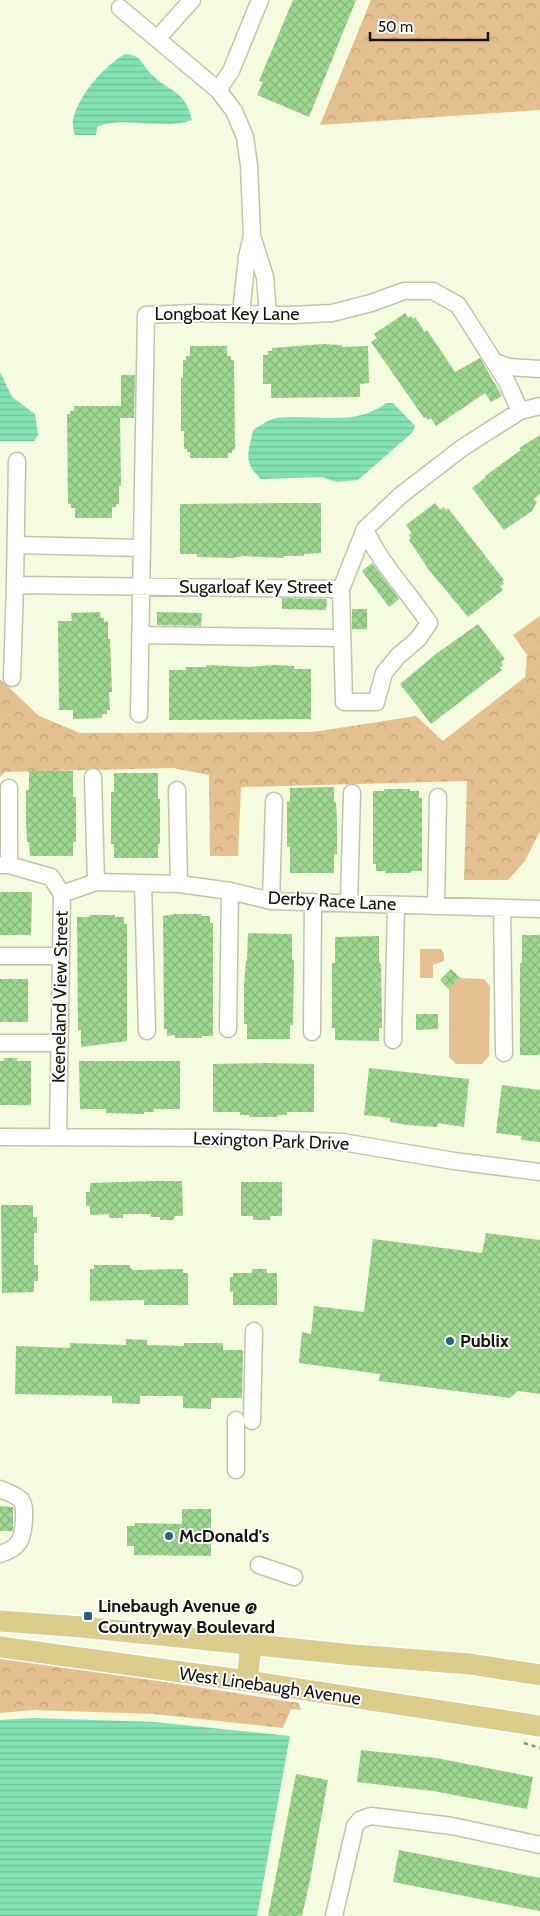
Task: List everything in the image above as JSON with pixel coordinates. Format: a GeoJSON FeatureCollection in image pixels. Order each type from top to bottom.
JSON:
{"type":"FeatureCollection","features":[{"type":"Feature","properties":{"kind":"main road","name":"West Linebaugh Avenue"},"geometry":{"type":"LineString","coordinates":[[0,1621],[470,1664],[540,1675]]}},
{"type":"Feature","properties":{"kind":"main road"},"geometry":{"type":"LineString","coordinates":[[247,1682],[251,1644]]}},
{"type":"Feature","properties":{"kind":"main road","name":"West Linebaugh Avenue"},"geometry":{"type":"LineString","coordinates":[[0,1647],[540,1726]]}},
{"type":"Feature","properties":{"kind":"street"},"geometry":{"type":"LineString","coordinates":[[157,38],[192,0]]}},
{"type":"Feature","properties":{"kind":"street"},"geometry":{"type":"LineString","coordinates":[[218,90],[231,71],[260,0]]}},
{"type":"Feature","properties":{"kind":"street"},"geometry":{"type":"LineString","coordinates":[[120,8],[218,90],[234,111],[245,137],[249,165],[252,236],[265,277],[268,314]]}},
{"type":"Feature","properties":{"kind":"street"},"geometry":{"type":"LineString","coordinates":[[241,313],[247,257],[252,236]]}},
{"type":"Feature","properties":{"kind":"street","name":"Longboat Key Lane"},"geometry":{"type":"LineString","coordinates":[[139,714],[146,315],[332,313],[371,303],[404,291],[433,291],[458,305],[508,382],[520,410]]}},
{"type":"Feature","properties":{"kind":"street"},"geometry":{"type":"LineString","coordinates":[[495,362],[509,367],[540,368]]}},
{"type":"Feature","properties":{"kind":"street","name":"Sugarloaf Key Street"},"geometry":{"type":"LineString","coordinates":[[15,585],[341,588],[366,529],[401,495],[462,448],[520,410],[540,406]]}},
{"type":"Feature","properties":{"kind":"street"},"geometry":{"type":"LineString","coordinates":[[12,678],[17,461]]}},
{"type":"Feature","properties":{"kind":"street"},"geometry":{"type":"LineString","coordinates":[[341,588],[344,702],[376,702],[384,673],[398,656],[418,639],[429,623],[373,546],[366,529]]}},
{"type":"Feature","properties":{"kind":"street"},"geometry":{"type":"LineString","coordinates":[[16,545],[142,548]]}},
{"type":"Feature","properties":{"kind":"street"},"geometry":{"type":"LineString","coordinates":[[140,635],[341,638]]}},
{"type":"Feature","properties":{"kind":"street"},"geometry":{"type":"LineString","coordinates":[[93,777],[96,882]]}},
{"type":"Feature","properties":{"kind":"street"},"geometry":{"type":"LineString","coordinates":[[9,788],[4,865],[51,877],[62,894]]}},
{"type":"Feature","properties":{"kind":"street"},"geometry":{"type":"LineString","coordinates":[[177,790],[179,884]]}},
{"type":"Feature","properties":{"kind":"street"},"geometry":{"type":"LineString","coordinates":[[349,903],[352,793]]}},
{"type":"Feature","properties":{"kind":"street"},"geometry":{"type":"LineString","coordinates":[[436,906],[438,797]]}},
{"type":"Feature","properties":{"kind":"street"},"geometry":{"type":"LineString","coordinates":[[271,901],[274,801]]}},
{"type":"Feature","properties":{"kind":"street","name":"Derby Race Lane"},"geometry":{"type":"LineString","coordinates":[[96,882],[179,884],[230,891],[271,901],[540,909]]}},
{"type":"Feature","properties":{"kind":"street","name":"Keeneland View Street"},"geometry":{"type":"LineString","coordinates":[[58,1136],[62,894],[96,882]]}},
{"type":"Feature","properties":{"kind":"street"},"geometry":{"type":"LineString","coordinates":[[144,884],[147,1031]]}},
{"type":"Feature","properties":{"kind":"street"},"geometry":{"type":"LineString","coordinates":[[228,1029],[230,891]]}},
{"type":"Feature","properties":{"kind":"street"},"geometry":{"type":"LineString","coordinates":[[312,1032],[313,902]]}},
{"type":"Feature","properties":{"kind":"street"},"geometry":{"type":"LineString","coordinates":[[393,1040],[396,904]]}},
{"type":"Feature","properties":{"kind":"street"},"geometry":{"type":"LineString","coordinates":[[502,908],[504,1053]]}},
{"type":"Feature","properties":{"kind":"street"},"geometry":{"type":"LineString","coordinates":[[0,956],[61,956]]}},
{"type":"Feature","properties":{"kind":"street"},"geometry":{"type":"LineString","coordinates":[[0,1044],[60,1043]]}},
{"type":"Feature","properties":{"kind":"street","name":"Lexington Park Drive"},"geometry":{"type":"LineString","coordinates":[[0,1137],[233,1138],[342,1142],[454,1161],[540,1172]]}},
{"type":"Feature","properties":{"kind":"street"},"geometry":{"type":"LineString","coordinates":[[236,1470],[244,1420],[254,1331]]}},
{"type":"Feature","properties":{"kind":"street"},"geometry":{"type":"LineString","coordinates":[[0,1489],[20,1498],[24,1507],[24,1529],[21,1540],[10,1551],[0,1554]]}},
{"type":"Feature","properties":{"kind":"street"},"geometry":{"type":"LineString","coordinates":[[259,1565],[294,1577]]}},
{"type":"Feature","properties":{"kind":"street"},"geometry":{"type":"LineString","coordinates":[[334,1916],[355,1826],[360,1820],[371,1816],[452,1826],[540,1845]]}},
{"type":"Feature","properties":{"kind":"green space"},"geometry":{"type":"Polygon","coordinates":[[[371,0],[540,0],[540,110],[320,125],[371,0]]]}},
{"type":"Feature","properties":{"kind":"green space"},"geometry":{"type":"Polygon","coordinates":[[[540,616],[540,831],[525,861],[508,880],[464,880],[467,781],[241,787],[238,856],[210,856],[209,775],[173,768],[5,772],[0,777],[0,679],[39,716],[80,733],[313,732],[416,716],[443,741],[525,677],[527,655],[513,635],[540,616]]]}},
{"type":"Feature","properties":{"kind":"green space"},"geometry":{"type":"Polygon","coordinates":[[[420,949],[441,949],[444,954],[444,961],[433,965],[433,978],[420,978],[420,949]]]}},
{"type":"Feature","properties":{"kind":"green space"},"geometry":{"type":"Polygon","coordinates":[[[460,978],[484,979],[490,986],[489,1056],[482,1064],[456,1064],[449,1057],[449,989],[460,978]]]}},
{"type":"Feature","properties":{"kind":"green space"},"geometry":{"type":"Polygon","coordinates":[[[0,1656],[299,1703],[301,1710],[291,1709],[283,1728],[154,1714],[34,1710],[0,1713],[0,1656]]]}},
{"type":"Feature","properties":{"kind":"shaded area"},"geometry":{"type":"Polygon","coordinates":[[[125,54],[138,58],[151,74],[181,97],[189,110],[192,120],[168,124],[119,122],[97,127],[96,135],[75,135],[73,120],[80,101],[93,82],[117,59],[125,54]]]}},
{"type":"Feature","properties":{"kind":"shaded area"},"geometry":{"type":"Polygon","coordinates":[[[0,372],[12,397],[35,414],[38,435],[34,441],[0,441],[0,372]]]}},
{"type":"Feature","properties":{"kind":"shaded area"},"geometry":{"type":"Polygon","coordinates":[[[386,403],[393,403],[415,426],[413,432],[358,480],[336,482],[322,477],[261,479],[251,467],[248,456],[253,430],[268,421],[291,417],[348,417],[374,411],[386,403]]]}},
{"type":"Feature","properties":{"kind":"shaded area"},"geometry":{"type":"Polygon","coordinates":[[[34,1718],[154,1722],[290,1736],[257,1916],[0,1916],[0,1720],[34,1718]]]}},
{"type":"Feature","properties":{"kind":"building"},"geometry":{"type":"Polygon","coordinates":[[[293,0],[356,0],[309,117],[257,95],[263,82],[259,81],[293,0]]]}},
{"type":"Feature","properties":{"kind":"building"},"geometry":{"type":"Polygon","coordinates":[[[405,313],[408,318],[411,316],[413,319],[415,317],[425,332],[427,330],[455,372],[480,358],[502,396],[491,402],[485,393],[436,426],[431,418],[428,420],[426,417],[424,418],[371,342],[377,338],[374,334],[405,313]]]}},
{"type":"Feature","properties":{"kind":"building"},"geometry":{"type":"Polygon","coordinates":[[[323,344],[342,345],[342,347],[368,346],[369,383],[360,384],[360,397],[271,398],[271,384],[263,384],[263,355],[268,355],[268,351],[272,351],[272,348],[323,344]]]}},
{"type":"Feature","properties":{"kind":"building"},"geometry":{"type":"Polygon","coordinates":[[[190,346],[227,346],[227,356],[231,356],[231,360],[234,360],[235,450],[232,450],[232,453],[228,453],[228,458],[190,458],[190,452],[184,449],[184,431],[181,431],[181,378],[183,378],[183,360],[186,360],[186,356],[190,356],[190,346]]]}},
{"type":"Feature","properties":{"kind":"building"},"geometry":{"type":"Polygon","coordinates":[[[121,375],[135,375],[134,418],[120,418],[121,486],[119,486],[119,504],[116,504],[116,507],[112,507],[112,518],[75,518],[75,508],[71,508],[71,504],[68,504],[67,414],[70,414],[70,411],[74,411],[74,406],[121,406],[121,375]]]}},
{"type":"Feature","properties":{"kind":"building"},"geometry":{"type":"Polygon","coordinates":[[[540,435],[540,494],[534,499],[537,502],[532,511],[504,530],[472,488],[485,476],[521,450],[519,448],[540,435]]]}},
{"type":"Feature","properties":{"kind":"building"},"geometry":{"type":"Polygon","coordinates":[[[321,503],[321,553],[304,554],[304,556],[283,556],[284,558],[243,556],[232,558],[197,557],[197,554],[180,554],[180,504],[321,503]]]}},
{"type":"Feature","properties":{"kind":"building"},"geometry":{"type":"Polygon","coordinates":[[[435,503],[440,510],[444,507],[446,510],[448,508],[504,580],[502,582],[504,584],[500,586],[503,590],[468,617],[429,570],[409,540],[411,538],[409,535],[412,533],[406,525],[435,503]]]}},
{"type":"Feature","properties":{"kind":"building"},"geometry":{"type":"Polygon","coordinates":[[[372,563],[399,599],[389,607],[362,571],[372,563]]]}},
{"type":"Feature","properties":{"kind":"building"},"geometry":{"type":"Polygon","coordinates":[[[282,598],[327,599],[326,610],[282,609],[282,598]]]}},
{"type":"Feature","properties":{"kind":"building"},"geometry":{"type":"Polygon","coordinates":[[[352,609],[367,609],[367,629],[352,629],[352,609]]]}},
{"type":"Feature","properties":{"kind":"building"},"geometry":{"type":"Polygon","coordinates":[[[100,612],[104,622],[108,621],[108,639],[110,639],[112,692],[109,692],[110,710],[107,710],[107,714],[102,714],[102,718],[73,719],[73,710],[59,710],[58,621],[72,621],[71,613],[100,612]]]}},
{"type":"Feature","properties":{"kind":"building"},"geometry":{"type":"Polygon","coordinates":[[[157,612],[202,613],[201,626],[157,625],[157,612]]]}},
{"type":"Feature","properties":{"kind":"building"},"geometry":{"type":"Polygon","coordinates":[[[478,624],[505,659],[501,662],[503,665],[500,668],[502,670],[431,724],[400,684],[436,654],[478,624]]]}},
{"type":"Feature","properties":{"kind":"building"},"geometry":{"type":"Polygon","coordinates":[[[206,665],[248,667],[274,665],[294,666],[294,669],[311,669],[311,719],[169,720],[169,670],[186,670],[186,667],[207,667],[206,665]]]}},
{"type":"Feature","properties":{"kind":"building"},"geometry":{"type":"Polygon","coordinates":[[[29,771],[73,771],[73,797],[76,797],[76,842],[73,842],[73,856],[30,856],[26,822],[26,790],[29,790],[29,771]]]}},
{"type":"Feature","properties":{"kind":"building"},"geometry":{"type":"Polygon","coordinates":[[[114,773],[158,773],[160,844],[158,844],[158,858],[114,858],[114,844],[111,844],[111,792],[114,792],[114,773]]]}},
{"type":"Feature","properties":{"kind":"building"},"geometry":{"type":"Polygon","coordinates":[[[334,787],[337,854],[334,854],[334,873],[290,873],[290,847],[287,847],[287,802],[290,802],[290,788],[334,787]]]}},
{"type":"Feature","properties":{"kind":"building"},"geometry":{"type":"Polygon","coordinates":[[[384,789],[419,791],[419,798],[422,798],[422,871],[385,873],[385,871],[376,871],[376,864],[373,864],[373,791],[384,791],[384,789]]]}},
{"type":"Feature","properties":{"kind":"building"},"geometry":{"type":"Polygon","coordinates":[[[0,892],[32,892],[31,935],[0,935],[0,892]]]}},
{"type":"Feature","properties":{"kind":"building"},"geometry":{"type":"Polygon","coordinates":[[[175,914],[210,916],[210,923],[213,923],[213,1036],[175,1038],[175,1035],[167,1036],[167,1029],[164,1029],[163,916],[175,914]]]}},
{"type":"Feature","properties":{"kind":"building"},"geometry":{"type":"Polygon","coordinates":[[[89,915],[124,917],[124,924],[127,924],[127,1041],[81,1047],[81,1030],[78,1030],[77,917],[89,917],[89,915]]]}},
{"type":"Feature","properties":{"kind":"building"},"geometry":{"type":"Polygon","coordinates":[[[248,933],[292,934],[292,960],[294,960],[293,1025],[290,1025],[290,1039],[247,1039],[247,1024],[244,1024],[244,985],[248,933]]]}},
{"type":"Feature","properties":{"kind":"building"},"geometry":{"type":"Polygon","coordinates":[[[522,935],[540,935],[540,1055],[520,1055],[520,963],[522,963],[522,935]]]}},
{"type":"Feature","properties":{"kind":"building"},"geometry":{"type":"Polygon","coordinates":[[[379,936],[382,1028],[379,1028],[379,1041],[335,1040],[335,1028],[332,1028],[332,963],[335,963],[335,937],[379,936]]]}},
{"type":"Feature","properties":{"kind":"building"},"geometry":{"type":"Polygon","coordinates":[[[451,969],[460,978],[449,989],[440,980],[451,969]]]}},
{"type":"Feature","properties":{"kind":"building"},"geometry":{"type":"Polygon","coordinates":[[[0,979],[28,979],[28,1022],[0,1022],[0,979]]]}},
{"type":"Feature","properties":{"kind":"building"},"geometry":{"type":"Polygon","coordinates":[[[416,1014],[438,1014],[438,1029],[416,1030],[416,1014]]]}},
{"type":"Feature","properties":{"kind":"building"},"geometry":{"type":"Polygon","coordinates":[[[4,1058],[17,1058],[17,1061],[31,1061],[31,1105],[0,1105],[0,1061],[4,1061],[4,1058]]]}},
{"type":"Feature","properties":{"kind":"building"},"geometry":{"type":"Polygon","coordinates":[[[79,1061],[180,1061],[180,1109],[154,1109],[154,1112],[144,1112],[144,1114],[106,1113],[106,1109],[80,1109],[79,1061]]]}},
{"type":"Feature","properties":{"kind":"building"},"geometry":{"type":"Polygon","coordinates":[[[213,1064],[314,1064],[314,1112],[287,1112],[287,1115],[277,1115],[277,1117],[249,1117],[249,1115],[240,1115],[240,1112],[213,1112],[213,1064]]]}},
{"type":"Feature","properties":{"kind":"building"},"geometry":{"type":"Polygon","coordinates":[[[369,1068],[469,1079],[464,1127],[438,1123],[437,1127],[408,1125],[390,1122],[390,1118],[364,1115],[369,1068]]]}},
{"type":"Feature","properties":{"kind":"building"},"geometry":{"type":"Polygon","coordinates":[[[502,1085],[540,1090],[540,1142],[521,1140],[522,1136],[496,1133],[502,1085]]]}},
{"type":"Feature","properties":{"kind":"building"},"geometry":{"type":"Polygon","coordinates":[[[182,1181],[183,1216],[174,1216],[174,1220],[160,1220],[160,1217],[151,1217],[151,1214],[123,1214],[123,1218],[109,1218],[109,1214],[90,1215],[90,1206],[86,1206],[86,1192],[90,1192],[90,1183],[182,1181]]]}},
{"type":"Feature","properties":{"kind":"building"},"geometry":{"type":"Polygon","coordinates":[[[241,1182],[282,1182],[282,1216],[270,1216],[270,1220],[253,1220],[253,1216],[241,1216],[241,1182]]]}},
{"type":"Feature","properties":{"kind":"building"},"geometry":{"type":"Polygon","coordinates":[[[1,1205],[33,1205],[33,1217],[37,1217],[37,1233],[34,1233],[34,1265],[38,1265],[38,1281],[34,1281],[34,1292],[2,1293],[1,1205]]]}},
{"type":"Feature","properties":{"kind":"building","name":"Publix"},"geometry":{"type":"Polygon","coordinates":[[[486,1233],[540,1240],[540,1394],[518,1391],[510,1398],[379,1381],[380,1374],[299,1363],[302,1332],[311,1334],[314,1306],[364,1312],[373,1239],[482,1253],[486,1233]]]}},
{"type":"Feature","properties":{"kind":"building"},"geometry":{"type":"Polygon","coordinates":[[[94,1265],[130,1265],[130,1268],[134,1270],[183,1269],[183,1273],[188,1273],[188,1305],[144,1305],[144,1300],[90,1301],[90,1269],[94,1269],[94,1265]]]}},
{"type":"Feature","properties":{"kind":"building"},"geometry":{"type":"Polygon","coordinates":[[[252,1269],[267,1269],[267,1273],[277,1273],[277,1305],[233,1305],[233,1291],[230,1292],[230,1277],[233,1277],[233,1273],[252,1273],[252,1269]]]}},
{"type":"Feature","properties":{"kind":"building"},"geometry":{"type":"Polygon","coordinates":[[[126,1339],[147,1340],[147,1345],[184,1346],[184,1343],[223,1343],[223,1350],[243,1350],[242,1398],[211,1398],[211,1409],[183,1408],[183,1396],[140,1396],[140,1404],[112,1403],[112,1396],[15,1394],[16,1346],[70,1348],[70,1343],[126,1345],[126,1339]]]}},
{"type":"Feature","properties":{"kind":"building"},"geometry":{"type":"Polygon","coordinates":[[[0,1506],[13,1507],[13,1531],[0,1531],[0,1506]]]}},
{"type":"Feature","properties":{"kind":"building","name":"McDonald's"},"geometry":{"type":"Polygon","coordinates":[[[182,1509],[211,1509],[211,1556],[134,1555],[134,1546],[127,1546],[127,1526],[135,1526],[135,1523],[182,1524],[182,1509]]]}},
{"type":"Feature","properties":{"kind":"building"},"geometry":{"type":"Polygon","coordinates":[[[361,1750],[436,1758],[533,1777],[527,1809],[433,1791],[357,1782],[361,1750]]]}},
{"type":"Feature","properties":{"kind":"building"},"geometry":{"type":"Polygon","coordinates":[[[296,1774],[328,1780],[310,1880],[302,1916],[268,1916],[296,1774]]]}},
{"type":"Feature","properties":{"kind":"building"},"geometry":{"type":"Polygon","coordinates":[[[399,1850],[540,1878],[540,1911],[393,1882],[399,1850]]]}},
{"type":"Feature","properties":{"kind":"place","name":"Publix"},"geometry":{"type":"Point","coordinates":[450,1341]}},
{"type":"Feature","properties":{"kind":"place","name":"McDonald's"},"geometry":{"type":"Point","coordinates":[169,1536]}},
{"type":"Feature","properties":{"kind":"place","name":"Linebaugh Avenue @ Countryway Boulevard"},"geometry":{"type":"Point","coordinates":[88,1616]}}]}
